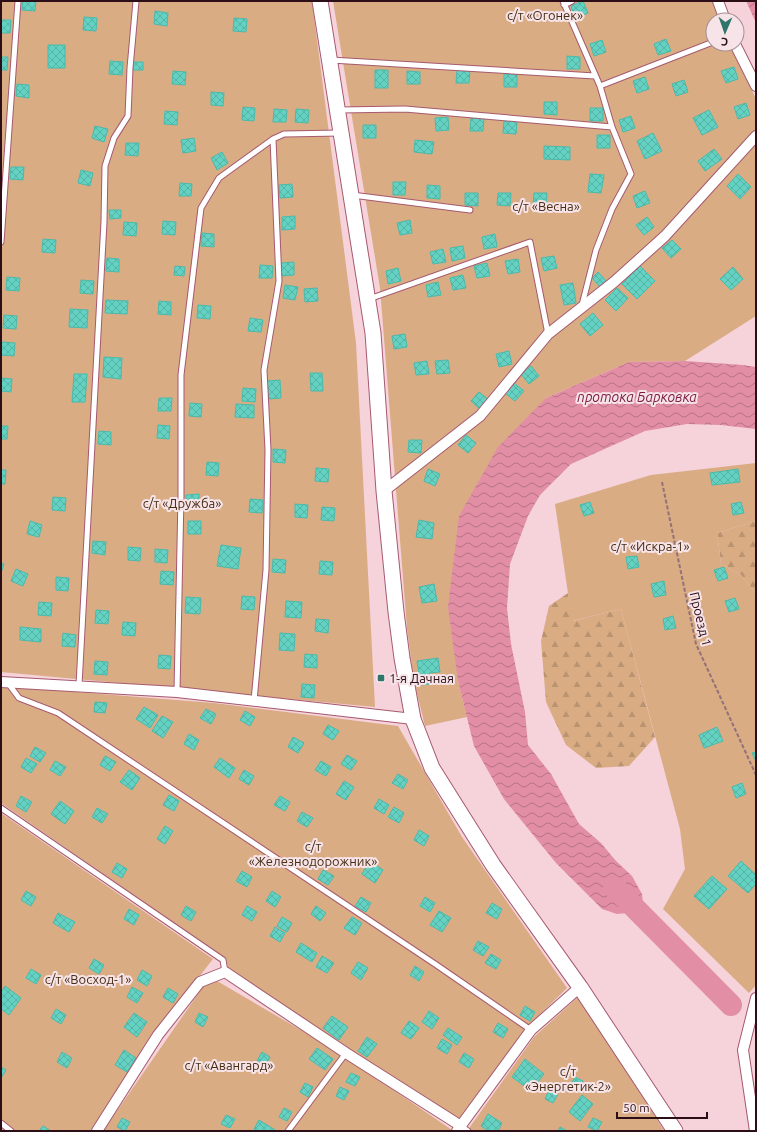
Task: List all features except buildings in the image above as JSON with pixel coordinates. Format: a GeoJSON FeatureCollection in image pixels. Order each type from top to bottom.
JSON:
{"type":"FeatureCollection","features":[{"type":"Feature","properties":{"kind":"main road"},"geometry":{"type":"LineString","coordinates":[[320,1],[373,333],[384,492],[402,658],[413,719],[432,768],[493,865],[580,987],[675,1131]]}},
{"type":"Feature","properties":{"kind":"street"},"geometry":{"type":"LineString","coordinates":[[718,1],[722,12]]}},
{"type":"Feature","properties":{"kind":"street"},"geometry":{"type":"LineString","coordinates":[[739,52],[756,86]]}},
{"type":"Feature","properties":{"kind":"street"},"geometry":{"type":"LineString","coordinates":[[384,492],[480,416],[548,334],[614,282],[665,236],[756,136]]}},
{"type":"Feature","properties":{"kind":"street"},"geometry":{"type":"LineString","coordinates":[[4,682],[177,692],[413,719]]}},
{"type":"Feature","properties":{"kind":"street"},"geometry":{"type":"LineString","coordinates":[[97,1131],[158,1035],[200,982],[225,972],[462,1129],[531,1030],[580,987]]}},
{"type":"Feature","properties":{"kind":"street"},"geometry":{"type":"LineString","coordinates":[[755,1131],[743,1050],[756,998]]}},
{"type":"Feature","properties":{"kind":"lane"},"geometry":{"type":"LineString","coordinates":[[1,242],[18,1]]}},
{"type":"Feature","properties":{"kind":"lane"},"geometry":{"type":"LineString","coordinates":[[79,686],[104,222],[104,166],[114,138],[128,116],[136,1]]}},
{"type":"Feature","properties":{"kind":"lane"},"geometry":{"type":"LineString","coordinates":[[572,1],[564,3],[600,86],[612,127],[631,174],[612,209],[596,250],[582,308]]}},
{"type":"Feature","properties":{"kind":"lane"},"geometry":{"type":"LineString","coordinates":[[600,86],[705,45]]}},
{"type":"Feature","properties":{"kind":"lane"},"geometry":{"type":"LineString","coordinates":[[330,60],[595,76]]}},
{"type":"Feature","properties":{"kind":"lane"},"geometry":{"type":"LineString","coordinates":[[337,110],[405,109],[612,127]]}},
{"type":"Feature","properties":{"kind":"lane"},"geometry":{"type":"LineString","coordinates":[[177,692],[181,496],[181,375],[201,208],[219,178],[273,139],[284,134],[341,133]]}},
{"type":"Feature","properties":{"kind":"lane"},"geometry":{"type":"LineString","coordinates":[[254,701],[266,570],[268,450],[264,370],[279,281],[273,139]]}},
{"type":"Feature","properties":{"kind":"lane"},"geometry":{"type":"LineString","coordinates":[[351,194],[470,210]]}},
{"type":"Feature","properties":{"kind":"lane"},"geometry":{"type":"LineString","coordinates":[[367,299],[530,242],[548,334]]}},
{"type":"Feature","properties":{"kind":"lane"},"geometry":{"type":"LineString","coordinates":[[4,682],[19,698],[58,713],[435,964],[531,1030]]}},
{"type":"Feature","properties":{"kind":"lane"},"geometry":{"type":"LineString","coordinates":[[1,808],[223,960],[225,972]]}},
{"type":"Feature","properties":{"kind":"lane"},"geometry":{"type":"LineString","coordinates":[[288,1131],[346,1052]]}},
{"type":"Feature","properties":{"kind":"lane"},"geometry":{"type":"LineString","coordinates":[[1,1123],[11,1131]]}},
{"type":"Feature","properties":{"kind":"path","name":"Проезд 1"},"geometry":{"type":"LineString","coordinates":[[662,482],[696,644],[756,775]]}},
{"type":"Feature","properties":{"kind":"green space","name":"с/т «Дружба»"},"geometry":{"type":"Polygon","coordinates":[[[1,1],[312,1],[356,343],[375,707],[1,672],[1,1]]]}},
{"type":"Feature","properties":{"kind":"green space","name":"с/т «Весна»"},"geometry":{"type":"Polygon","coordinates":[[[333,1],[560,1],[572,30],[578,30],[566,1],[714,1],[718,12],[705,12],[705,52],[734,52],[756,99],[756,316],[685,361],[629,362],[546,398],[458,681],[467,717],[425,726],[414,681],[407,628],[380,288],[333,1]]]}},
{"type":"Feature","properties":{"kind":"green space","name":"с/т «Искра-1»"},"geometry":{"type":"Polygon","coordinates":[[[756,463],[756,521],[717,533],[721,564],[741,575],[756,594],[756,985],[749,993],[663,909],[685,869],[680,829],[621,609],[572,621],[555,504],[651,475],[756,463]]]}},
{"type":"Feature","properties":{"kind":"green space"},"geometry":{"type":"Polygon","coordinates":[[[756,521],[756,594],[741,575],[721,564],[717,533],[756,521]]]}},
{"type":"Feature","properties":{"kind":"green space"},"geometry":{"type":"Polygon","coordinates":[[[568,593],[573,621],[621,609],[655,737],[629,766],[596,768],[566,745],[546,702],[541,641],[549,606],[568,593]]]}},
{"type":"Feature","properties":{"kind":"green space","name":"с/т «Железнодорожник»"},"geometry":{"type":"Polygon","coordinates":[[[1,686],[214,703],[398,726],[462,837],[567,988],[524,1030],[459,1119],[347,1050],[229,970],[225,958],[1,803],[1,686]]]}},
{"type":"Feature","properties":{"kind":"green space","name":"с/т «Восход-1»"},"geometry":{"type":"Polygon","coordinates":[[[1,813],[213,959],[155,1033],[93,1131],[1,1131],[1,813]]]}},
{"type":"Feature","properties":{"kind":"green space","name":"с/т «Авангард»"},"geometry":{"type":"Polygon","coordinates":[[[217,981],[335,1050],[452,1130],[103,1131],[205,984],[217,981]]]}},
{"type":"Feature","properties":{"kind":"green space","name":"с/т «Энергетик-2»"},"geometry":{"type":"Polygon","coordinates":[[[578,997],[640,1091],[664,1131],[467,1131],[534,1037],[578,997]]]}},
{"type":"Feature","properties":{"kind":"water"},"geometry":{"type":"Polygon","coordinates":[[[746,1],[756,1],[756,23],[747,3],[746,1]]]}},
{"type":"Feature","properties":{"kind":"water","name":"протока Барковка"},"geometry":{"type":"Polygon","coordinates":[[[685,361],[756,367],[756,429],[721,425],[687,424],[645,431],[571,464],[540,495],[528,516],[510,564],[507,608],[511,644],[525,712],[528,745],[551,774],[579,824],[601,843],[616,861],[632,876],[642,894],[643,903],[627,913],[617,914],[602,909],[556,863],[504,799],[474,746],[458,681],[448,607],[459,516],[498,447],[546,398],[629,362],[685,361]]]}},
{"type":"Feature","properties":{"kind":"waterway"},"geometry":{"type":"LineString","coordinates":[[614,887],[731,1005]]}},
{"type":"Feature","properties":{"kind":"place","name":"1-я Дачная"},"geometry":{"type":"Point","coordinates":[381,678]}},
{"type":"Feature","properties":{"kind":"park label","name":"с/т «Огонек»"},"geometry":{"type":"Point","coordinates":[545,15]}}]}
